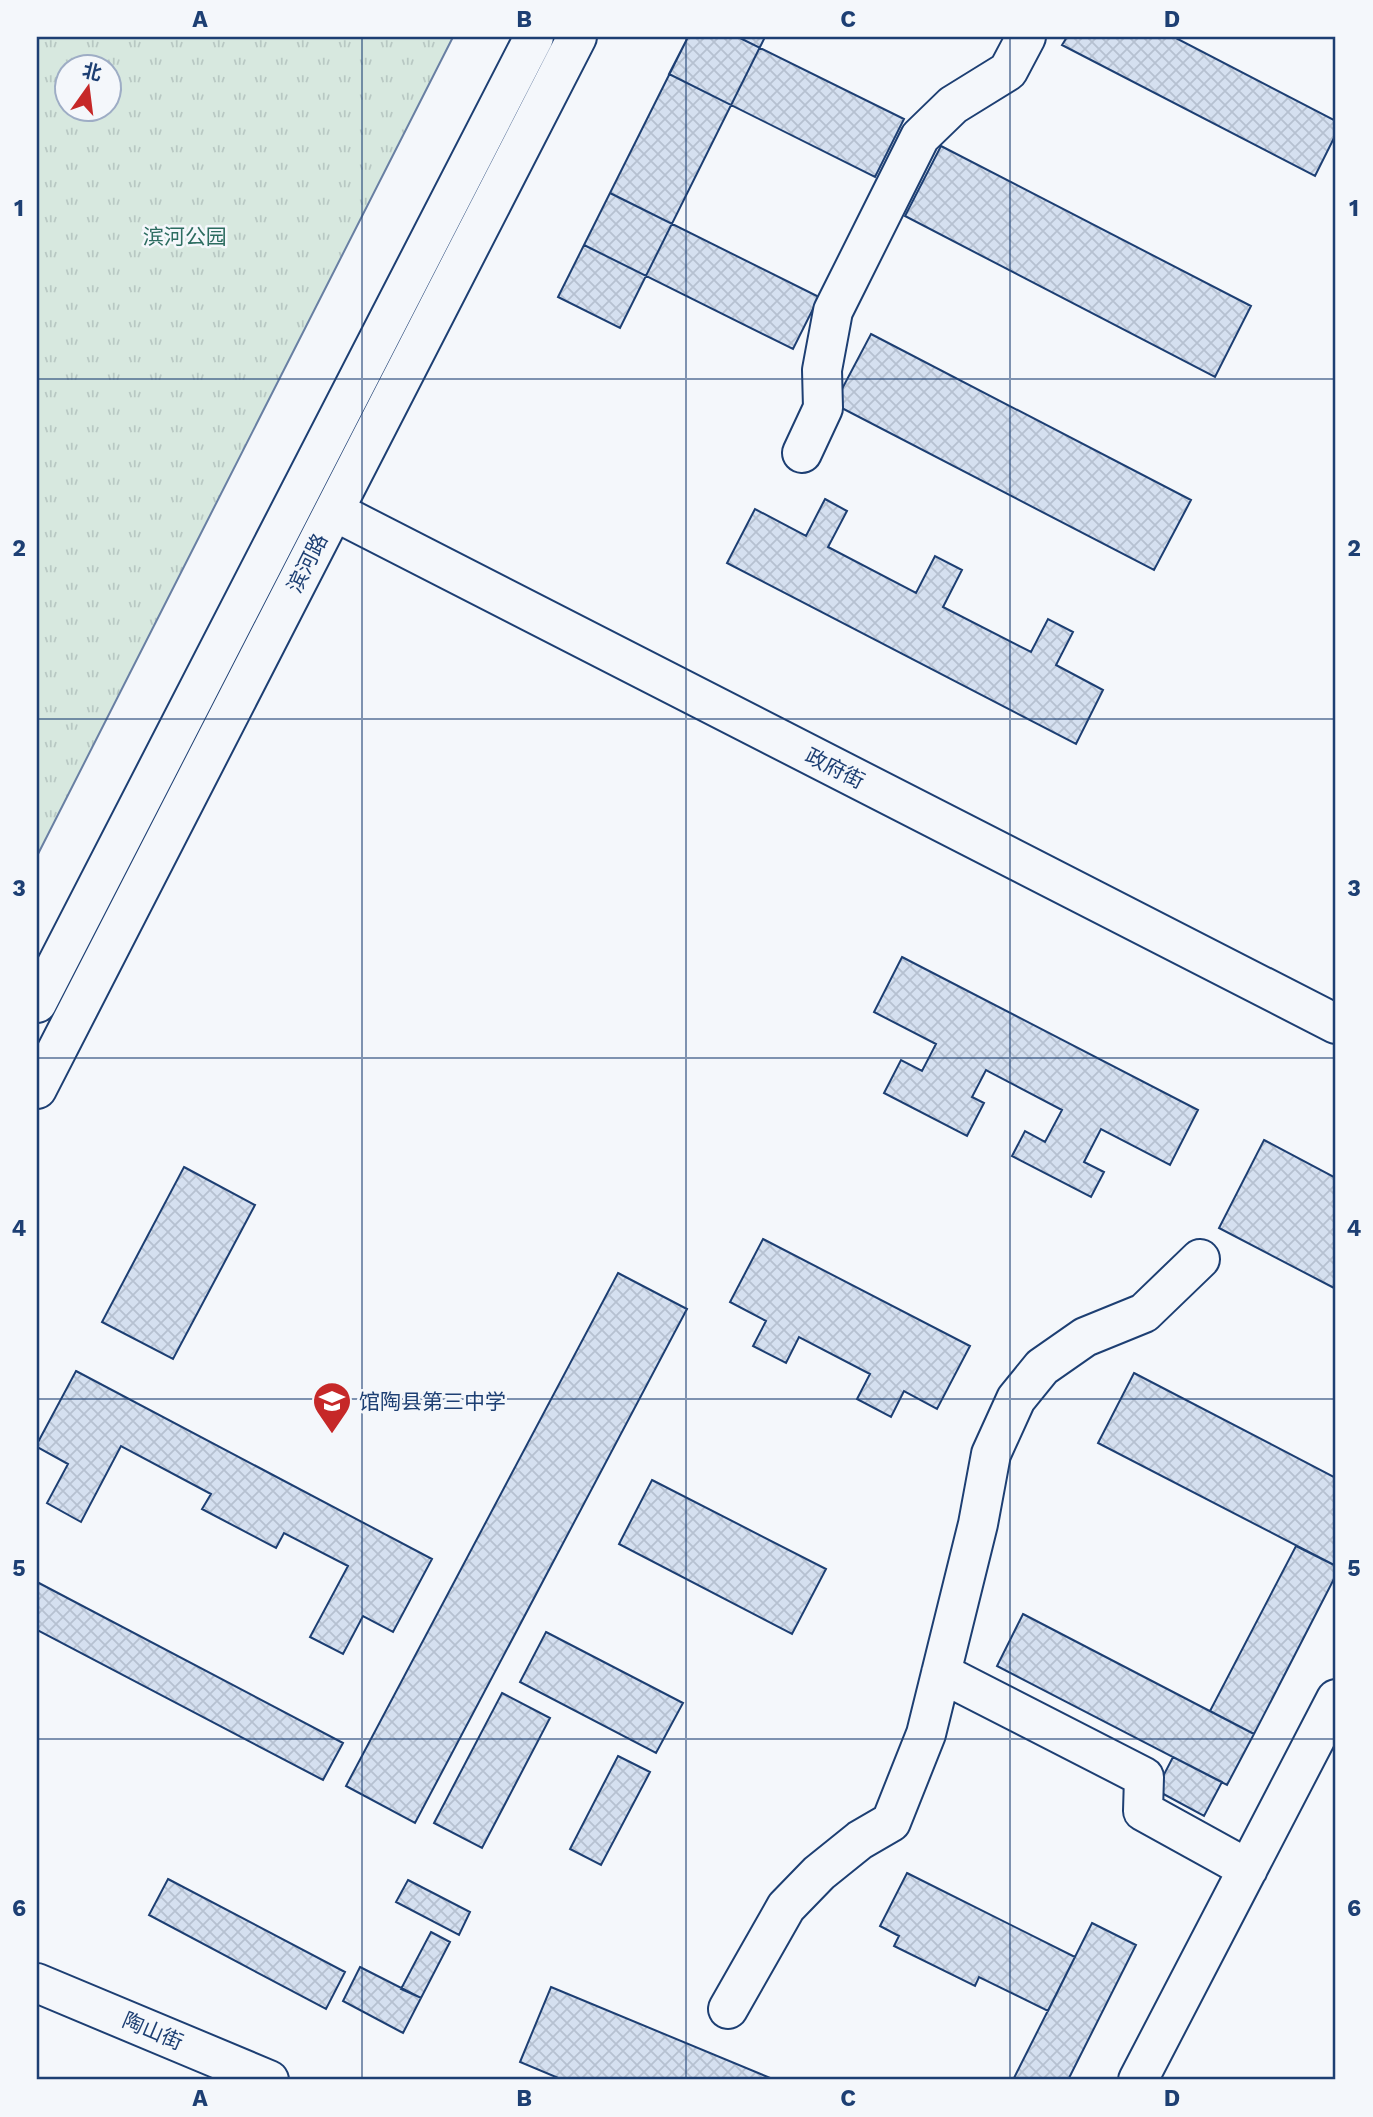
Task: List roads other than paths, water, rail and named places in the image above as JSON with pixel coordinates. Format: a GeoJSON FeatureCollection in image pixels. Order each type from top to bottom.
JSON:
{"type":"FeatureCollection","features":[{"type":"Feature","properties":{"kind":"street","name":"滨河路"},"geometry":{"type":"LineString","coordinates":[[37,1003],[534,37]]}},
{"type":"Feature","properties":{"kind":"street","name":"滨河路"},"geometry":{"type":"LineString","coordinates":[[37,1089],[577,37]]}},
{"type":"Feature","properties":{"kind":"street"},"geometry":{"type":"LineString","coordinates":[[802,453],[823,408],[822,370],[833,311],[920,136],[953,105],[1008,71],[1026,37]]}},
{"type":"Feature","properties":{"kind":"street","name":"政府街"},"geometry":{"type":"LineString","coordinates":[[334,511],[1336,1024]]}},
{"type":"Feature","properties":{"kind":"street"},"geometry":{"type":"LineString","coordinates":[[727,2009],[786,1907],[819,1873],[860,1840],[891,1822],[926,1734],[978,1524],[990,1454],[1016,1399],[1042,1367],[1085,1337],[1144,1313],[1200,1259]]}},
{"type":"Feature","properties":{"kind":"street"},"geometry":{"type":"LineString","coordinates":[[941,1673],[1144,1777],[1143,1811],[1248,1868]]}},
{"type":"Feature","properties":{"kind":"street"},"geometry":{"type":"LineString","coordinates":[[1138,2080],[1336,1699]]}},
{"type":"Feature","properties":{"kind":"street","name":"陶山街"},"geometry":{"type":"LineString","coordinates":[[37,1983],[269,2080]]}},
{"type":"Feature","properties":{"kind":"place","name":"馆陶县第三中学"},"geometry":{"type":"Point","coordinates":[332,1435]}},
{"type":"Feature","properties":{"kind":"park label","name":"滨河公园"},"geometry":{"type":"Point","coordinates":[185,236]}}]}
